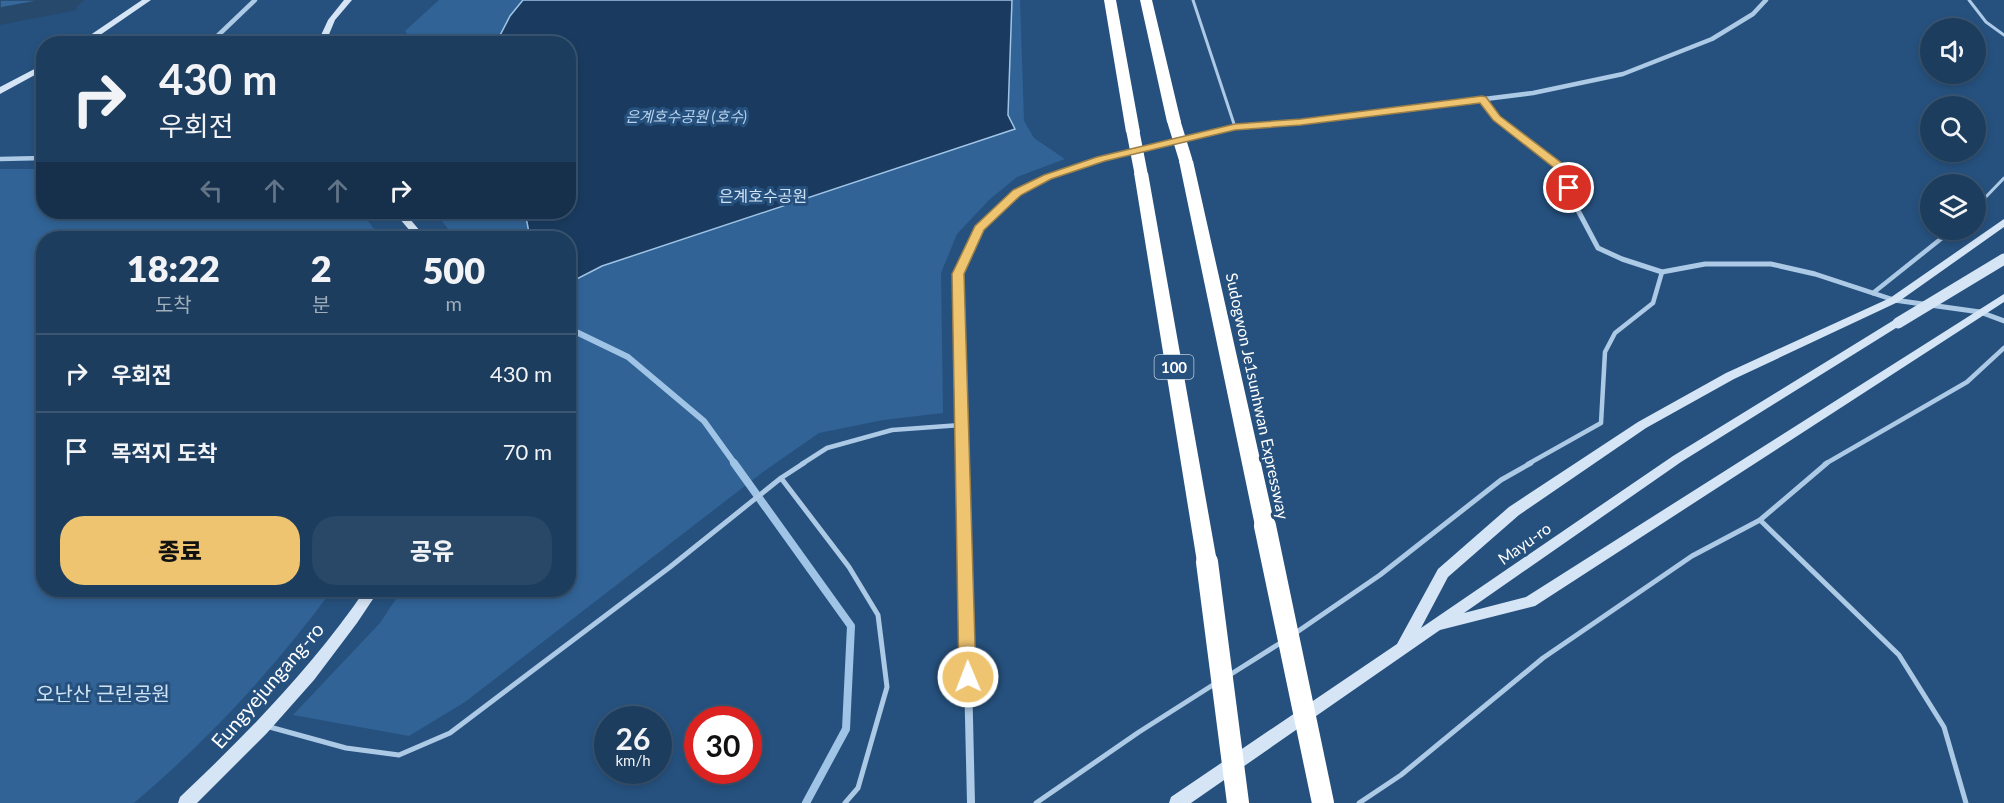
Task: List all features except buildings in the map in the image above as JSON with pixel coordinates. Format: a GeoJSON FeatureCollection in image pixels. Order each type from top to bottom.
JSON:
{"type":"FeatureCollection","features":[{"type":"Feature","properties":{"kind":"highway","name":"100"},"geometry":{"type":"LineString","coordinates":[[1110,0],[1207,562],[1238,803]]}},
{"type":"Feature","properties":{"kind":"highway","name":"Sudogwon Je1sunhwan Expressway"},"geometry":{"type":"LineString","coordinates":[[1146,0],[1174,122],[1186,161],[1323,803]]}},
{"type":"Feature","properties":{"kind":"main road"},"geometry":{"type":"LineString","coordinates":[[93,36],[147,0]]}},
{"type":"Feature","properties":{"kind":"main road"},"geometry":{"type":"LineString","coordinates":[[323,36],[334,16],[348,0]]}},
{"type":"Feature","properties":{"kind":"main road"},"geometry":{"type":"LineString","coordinates":[[0,91],[36,71]]}},
{"type":"Feature","properties":{"kind":"main road"},"geometry":{"type":"LineString","coordinates":[[405,219],[415,231]]}},
{"type":"Feature","properties":{"kind":"main road"},"geometry":{"type":"LineString","coordinates":[[1402,648],[1443,573],[1514,511],[1642,425],[1730,376],[1894,300],[2004,222]]}},
{"type":"Feature","properties":{"kind":"main road","name":"Mayu-ro"},"geometry":{"type":"LineString","coordinates":[[1178,803],[1677,459],[2004,259]]}},
{"type":"Feature","properties":{"kind":"main road"},"geometry":{"type":"LineString","coordinates":[[1432,627],[1530,602],[2004,297]]}},
{"type":"Feature","properties":{"kind":"main road","name":"Eungyejungang-ro"},"geometry":{"type":"LineString","coordinates":[[186,803],[264,725],[320,661],[367,597]]}},
{"type":"Feature","properties":{"kind":"street"},"geometry":{"type":"LineString","coordinates":[[217,36],[255,0]]}},
{"type":"Feature","properties":{"kind":"street"},"geometry":{"type":"LineString","coordinates":[[971,803],[958,274],[979,228],[1017,193],[1047,177],[1101,159],[1235,127],[1301,122],[1533,93],[1623,74],[1712,39],[1753,14],[1766,0]]}},
{"type":"Feature","properties":{"kind":"street"},"geometry":{"type":"LineString","coordinates":[[1482,99],[1497,118],[1563,169],[1575,207],[1598,248],[1623,259],[1662,272],[1705,264],[1771,264],[1815,274],[1894,300],[1980,312],[2004,321]]}},
{"type":"Feature","properties":{"kind":"street"},"geometry":{"type":"LineString","coordinates":[[0,159],[36,158]]}},
{"type":"Feature","properties":{"kind":"lane"},"geometry":{"type":"LineString","coordinates":[[1193,0],[1235,127]]}},
{"type":"Feature","properties":{"kind":"lane"},"geometry":{"type":"LineString","coordinates":[[1969,0],[1986,21],[2004,35]]}},
{"type":"Feature","properties":{"kind":"lane"},"geometry":{"type":"LineString","coordinates":[[1986,197],[2004,178]]}},
{"type":"Feature","properties":{"kind":"lane"},"geometry":{"type":"LineString","coordinates":[[1873,293],[1939,240]]}},
{"type":"Feature","properties":{"kind":"lane"},"geometry":{"type":"LineString","coordinates":[[1036,803],[1139,732],[1331,611],[1500,480],[1601,423],[1605,352],[1615,333],[1653,303],[1662,272]]}},
{"type":"Feature","properties":{"kind":"lane"},"geometry":{"type":"LineString","coordinates":[[1359,803],[1401,775],[1543,658],[1692,556],[1760,520],[1825,464],[1967,382],[2004,348]]}},
{"type":"Feature","properties":{"kind":"lane"},"geometry":{"type":"LineString","coordinates":[[264,725],[346,748],[399,755],[450,733],[660,574],[781,478],[827,448],[892,430],[962,425]]}},
{"type":"Feature","properties":{"kind":"lane"},"geometry":{"type":"LineString","coordinates":[[781,478],[849,567],[878,615],[887,687],[858,788],[845,803]]}},
{"type":"Feature","properties":{"kind":"lane"},"geometry":{"type":"LineString","coordinates":[[1760,520],[1899,655],[1944,727],[1966,803]]}},
{"type":"Feature","properties":{"kind":"green space","name":"은계호수공원"},"geometry":{"type":"Polygon","coordinates":[[[439,0],[1020,0],[1024,121],[1034,138],[1065,159],[1017,177],[989,200],[957,234],[941,273],[943,413],[883,420],[819,433],[763,472],[465,702],[409,736],[293,715],[380,623],[397,597],[576,597],[576,231],[450,231],[440,219],[576,219],[576,36],[409,36],[405,31],[439,0]]]}},
{"type":"Feature","properties":{"kind":"green space","name":"오난산 근린공원"},"geometry":{"type":"Polygon","coordinates":[[[0,169],[36,169],[36,219],[366,219],[376,231],[36,231],[36,597],[327,597],[264,675],[239,702],[188,754],[134,803],[0,803],[0,169]]]}},
{"type":"Feature","properties":{"kind":"water","name":"은계호수공원 (호수)"},"geometry":{"type":"Polygon","coordinates":[[[523,0],[1012,0],[1008,115],[1015,129],[602,266],[576,279],[576,231],[529,231],[526,219],[576,219],[576,36],[500,36],[510,16],[523,0]]]}},
{"type":"Feature","properties":{"kind":"waterway"},"geometry":{"type":"LineString","coordinates":[[576,332],[628,357],[704,421],[735,464]]}},
{"type":"Feature","properties":{"kind":"waterway"},"geometry":{"type":"LineString","coordinates":[[734,463],[851,626],[846,729],[806,803]]}},
{"type":"Feature","properties":{"kind":"route"},"geometry":{"type":"LineString","coordinates":[[968,677],[958,274],[979,228],[1017,193],[1047,177],[1101,159],[1235,127],[1301,122],[1482,99],[1497,118],[1563,169],[1569,188]]}}]}
